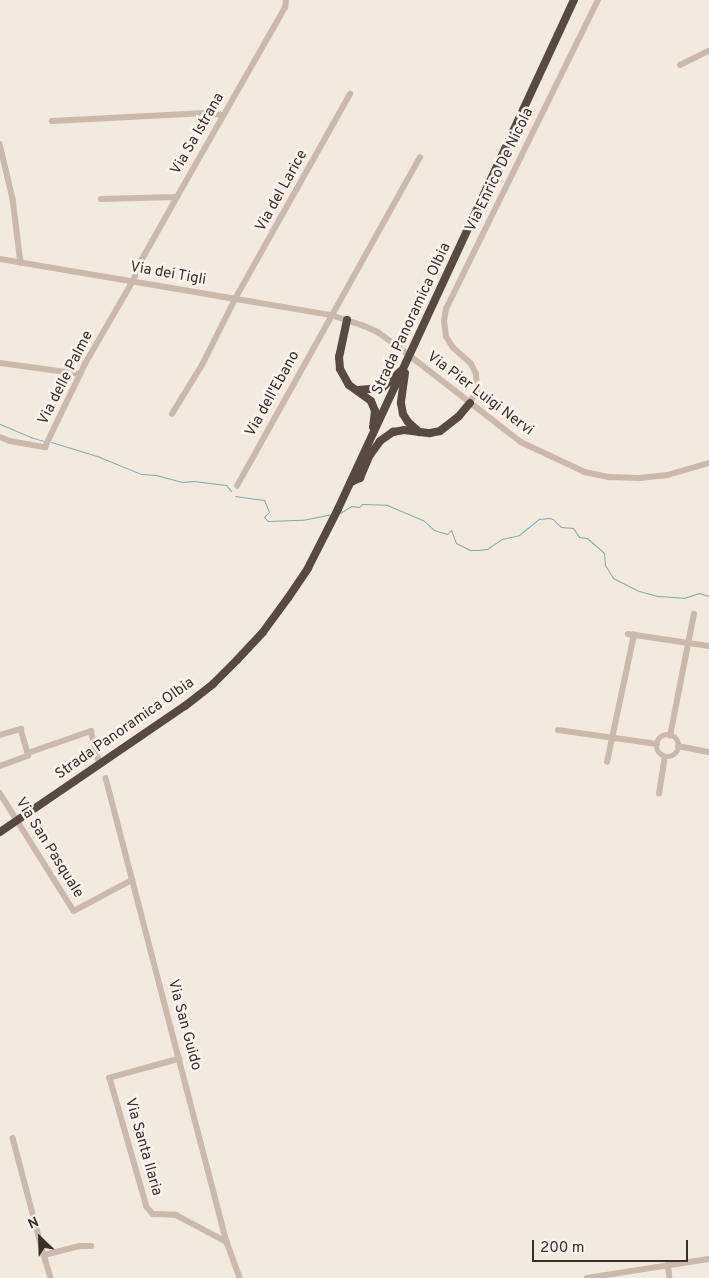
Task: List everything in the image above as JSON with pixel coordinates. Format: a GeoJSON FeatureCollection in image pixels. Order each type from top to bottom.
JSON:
{"type":"FeatureCollection","features":[{"type":"Feature","properties":{"kind":"highway","name":"Strada Panoramica Olbia"},"geometry":{"type":"LineString","coordinates":[[0,832],[185,706],[231,666],[263,632],[288,598],[324,539],[406,366],[574,0]]}},
{"type":"Feature","properties":{"kind":"highway"},"geometry":{"type":"LineString","coordinates":[[347,320],[339,357],[340,369],[349,384],[371,401],[375,411],[375,423],[357,458],[356,471]]}},
{"type":"Feature","properties":{"kind":"highway"},"geometry":{"type":"LineString","coordinates":[[406,366],[401,404],[408,422],[419,432]]}},
{"type":"Feature","properties":{"kind":"highway"},"geometry":{"type":"LineString","coordinates":[[358,390],[382,388],[406,366]]}},
{"type":"Feature","properties":{"kind":"highway"},"geometry":{"type":"LineString","coordinates":[[350,484],[360,478],[370,455],[380,441],[393,432],[404,430],[430,434],[446,428],[470,403]]}},
{"type":"Feature","properties":{"kind":"street","name":"Via Sa Istrana"},"geometry":{"type":"LineString","coordinates":[[133,281],[141,261],[285,8],[286,0]]}},
{"type":"Feature","properties":{"kind":"street","name":"Via Enrico De Nicola"},"geometry":{"type":"LineString","coordinates":[[470,403],[478,389],[476,374],[471,364],[453,348],[446,337],[444,322],[446,309],[598,0]]}},
{"type":"Feature","properties":{"kind":"street"},"geometry":{"type":"LineString","coordinates":[[680,65],[709,51]]}},
{"type":"Feature","properties":{"kind":"street","name":"Via del Larice"},"geometry":{"type":"LineString","coordinates":[[172,414],[202,365],[235,299],[350,94]]}},
{"type":"Feature","properties":{"kind":"street"},"geometry":{"type":"LineString","coordinates":[[52,121],[206,113],[223,115]]}},
{"type":"Feature","properties":{"kind":"street"},"geometry":{"type":"LineString","coordinates":[[0,144],[2,163],[13,199],[20,262]]}},
{"type":"Feature","properties":{"kind":"street","name":"Via dell'Ebano"},"geometry":{"type":"LineString","coordinates":[[237,486],[420,157]]}},
{"type":"Feature","properties":{"kind":"street"},"geometry":{"type":"LineString","coordinates":[[100,199],[177,197]]}},
{"type":"Feature","properties":{"kind":"street","name":"Via dei Tigli"},"geometry":{"type":"LineString","coordinates":[[0,259],[331,315]]}},
{"type":"Feature","properties":{"kind":"street","name":"Via delle Palme"},"geometry":{"type":"LineString","coordinates":[[0,437],[10,441],[45,447],[80,374],[133,281]]}},
{"type":"Feature","properties":{"kind":"street","name":"Via Pier Luigi Nervi"},"geometry":{"type":"LineString","coordinates":[[331,315],[378,332],[521,442],[585,472],[609,477],[640,478],[668,475],[709,463]]}},
{"type":"Feature","properties":{"kind":"street"},"geometry":{"type":"LineString","coordinates":[[0,363],[80,374]]}},
{"type":"Feature","properties":{"kind":"street"},"geometry":{"type":"LineString","coordinates":[[670,736],[694,614]]}},
{"type":"Feature","properties":{"kind":"street"},"geometry":{"type":"LineString","coordinates":[[607,762],[631,635],[709,646]]}},
{"type":"Feature","properties":{"kind":"street"},"geometry":{"type":"LineString","coordinates":[[0,735],[21,729],[28,753]]}},
{"type":"Feature","properties":{"kind":"street"},"geometry":{"type":"LineString","coordinates":[[558,730],[657,744]]}},
{"type":"Feature","properties":{"kind":"street"},"geometry":{"type":"LineString","coordinates":[[0,766],[28,756],[28,753],[91,731],[100,764]]}},
{"type":"Feature","properties":{"kind":"street"},"geometry":{"type":"LineString","coordinates":[[670,736],[677,741],[678,746],[674,755],[665,757],[659,753],[657,744],[661,737],[670,736]]}},
{"type":"Feature","properties":{"kind":"street"},"geometry":{"type":"LineString","coordinates":[[678,746],[709,752]]}},
{"type":"Feature","properties":{"kind":"street"},"geometry":{"type":"LineString","coordinates":[[659,794],[665,757]]}},
{"type":"Feature","properties":{"kind":"street","name":"Via San Guido"},"geometry":{"type":"LineString","coordinates":[[106,778],[227,1242],[240,1278]]}},
{"type":"Feature","properties":{"kind":"street","name":"Via San Pasquale"},"geometry":{"type":"LineString","coordinates":[[0,793],[74,911],[132,880]]}},
{"type":"Feature","properties":{"kind":"street","name":"Via Santa Ilaria"},"geometry":{"type":"LineString","coordinates":[[180,1060],[110,1078],[147,1207],[153,1214],[176,1216],[227,1242]]}},
{"type":"Feature","properties":{"kind":"street"},"geometry":{"type":"LineString","coordinates":[[13,1138],[51,1278]]}},
{"type":"Feature","properties":{"kind":"street"},"geometry":{"type":"LineString","coordinates":[[44,1255],[79,1246],[91,1246]]}},
{"type":"Feature","properties":{"kind":"street"},"geometry":{"type":"LineString","coordinates":[[588,1278],[709,1259]]}},
{"type":"Feature","properties":{"kind":"street"},"geometry":{"type":"LineString","coordinates":[[668,1265],[670,1278]]}},
{"type":"Feature","properties":{"kind":"waterway"},"geometry":{"type":"LineString","coordinates":[[0,424],[44,441]]}},
{"type":"Feature","properties":{"kind":"waterway"},"geometry":{"type":"LineString","coordinates":[[51,442],[97,456],[141,474],[156,475],[182,482],[194,481],[226,485],[231,491]]}},
{"type":"Feature","properties":{"kind":"waterway"},"geometry":{"type":"LineString","coordinates":[[235,496],[264,500],[269,512],[264,517],[268,521],[302,520],[332,514]]}},
{"type":"Feature","properties":{"kind":"waterway"},"geometry":{"type":"LineString","coordinates":[[340,513],[351,506],[359,507],[362,504],[387,505],[423,520],[434,530],[447,534],[451,530],[456,543],[470,550],[487,549],[502,539],[519,535],[539,519],[549,518],[553,519],[561,527],[573,528],[579,537],[587,538],[604,553],[605,565],[613,578],[639,591],[658,596],[684,598],[699,593],[709,596]]}}]}
